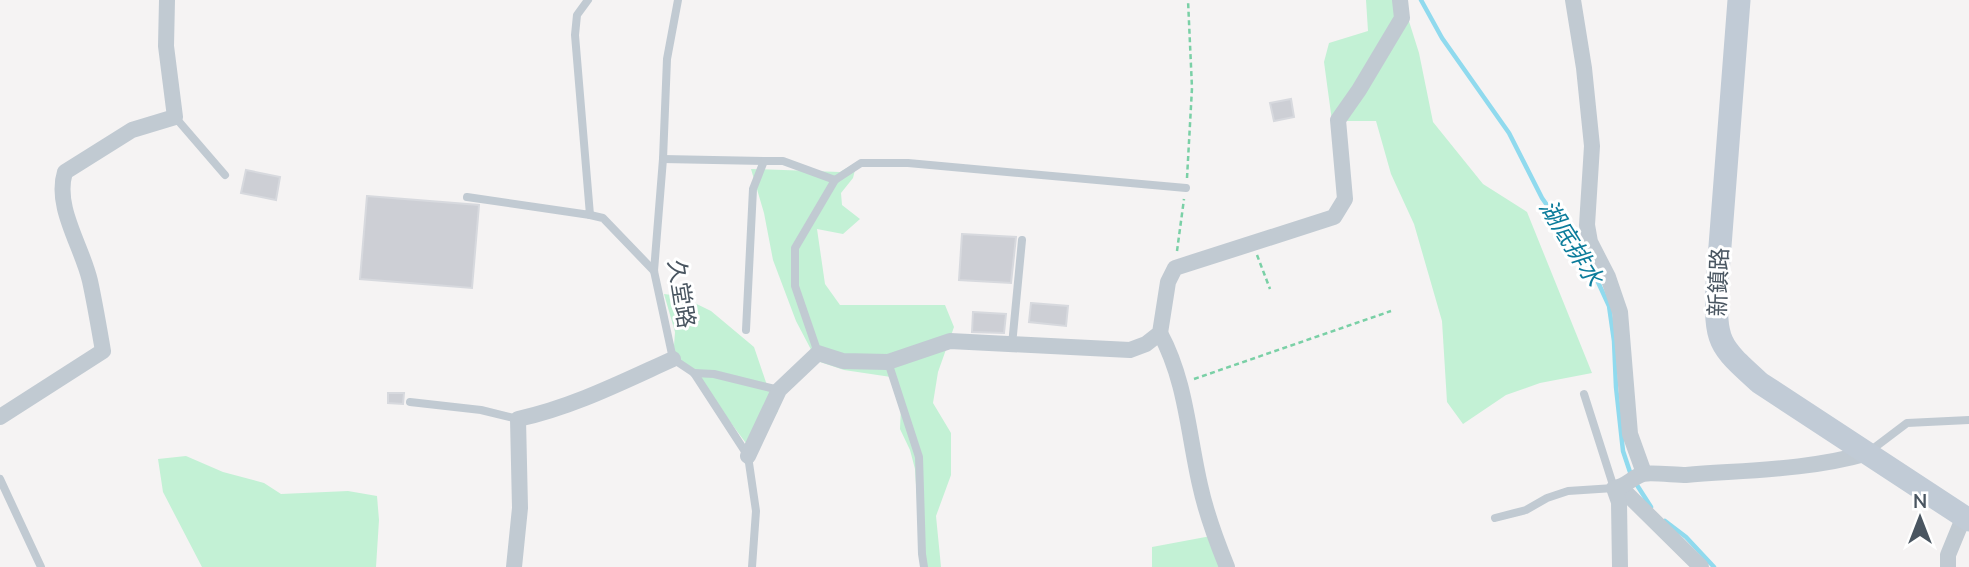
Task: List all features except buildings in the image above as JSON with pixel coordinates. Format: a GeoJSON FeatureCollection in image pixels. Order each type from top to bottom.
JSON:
{"type":"FeatureCollection","features":[{"type":"Feature","properties":{"kind":"street"},"geometry":{"type":"LineString","coordinates":[[0,417],[103,351],[89,279],[64,204],[61,183],[65,172],[132,130],[175,117],[166,46],[167,0]]}},
{"type":"Feature","properties":{"kind":"street"},"geometry":{"type":"LineString","coordinates":[[1227,567],[1200,487],[1181,383],[1160,333],[1168,282],[1175,268],[1334,217],[1345,199],[1338,120],[1402,18],[1400,0]]}},
{"type":"Feature","properties":{"kind":"street"},"geometry":{"type":"LineString","coordinates":[[1573,0],[1584,68],[1592,146],[1587,225],[1590,242],[1608,277],[1620,312],[1630,434],[1644,473]]}},
{"type":"Feature","properties":{"kind":"street","name":"新鎮路"},"geometry":{"type":"LineString","coordinates":[[1739,0],[1716,323],[1721,342],[1731,356],[1760,383],[1966,518]]}},
{"type":"Feature","properties":{"kind":"street"},"geometry":{"type":"LineString","coordinates":[[748,456],[779,390],[818,353],[843,361],[888,362],[950,341],[1130,350],[1146,344],[1160,333]]}},
{"type":"Feature","properties":{"kind":"street"},"geometry":{"type":"LineString","coordinates":[[514,567],[520,508],[518,419],[553,411],[589,398],[673,359]]}},
{"type":"Feature","properties":{"kind":"street"},"geometry":{"type":"LineString","coordinates":[[1618,488],[1644,473],[1670,476],[1797,467],[1840,461],[1868,453]]}},
{"type":"Feature","properties":{"kind":"street"},"geometry":{"type":"LineString","coordinates":[[1618,488],[1702,567]]}},
{"type":"Feature","properties":{"kind":"street"},"geometry":{"type":"LineString","coordinates":[[1618,488],[1620,567]]}},
{"type":"Feature","properties":{"kind":"street"},"geometry":{"type":"LineString","coordinates":[[1948,567],[1948,555],[1966,518]]}},
{"type":"Feature","properties":{"kind":"lane"},"geometry":{"type":"LineString","coordinates":[[588,0],[577,15],[575,35],[590,215]]}},
{"type":"Feature","properties":{"kind":"lane","name":"久堂路"},"geometry":{"type":"LineString","coordinates":[[678,0],[667,58],[663,159],[654,271],[673,359],[694,373],[748,456],[756,511],[752,567]]}},
{"type":"Feature","properties":{"kind":"lane"},"geometry":{"type":"LineString","coordinates":[[175,117],[225,174]]}},
{"type":"Feature","properties":{"kind":"lane"},"geometry":{"type":"LineString","coordinates":[[663,159],[783,161],[835,180]]}},
{"type":"Feature","properties":{"kind":"lane"},"geometry":{"type":"LineString","coordinates":[[746,330],[753,189],[764,161]]}},
{"type":"Feature","properties":{"kind":"lane"},"geometry":{"type":"LineString","coordinates":[[818,353],[795,286],[795,248],[835,180],[861,163],[908,163],[1186,188]]}},
{"type":"Feature","properties":{"kind":"lane"},"geometry":{"type":"LineString","coordinates":[[467,197],[603,218],[654,271]]}},
{"type":"Feature","properties":{"kind":"lane"},"geometry":{"type":"LineString","coordinates":[[1013,345],[1022,240]]}},
{"type":"Feature","properties":{"kind":"lane"},"geometry":{"type":"LineString","coordinates":[[888,362],[919,457],[924,567]]}},
{"type":"Feature","properties":{"kind":"lane"},"geometry":{"type":"LineString","coordinates":[[694,373],[714,374],[779,390]]}},
{"type":"Feature","properties":{"kind":"lane"},"geometry":{"type":"LineString","coordinates":[[1495,518],[1526,510],[1547,498],[1568,491],[1618,488],[1584,394]]}},
{"type":"Feature","properties":{"kind":"lane"},"geometry":{"type":"LineString","coordinates":[[410,402],[481,410],[518,419]]}},
{"type":"Feature","properties":{"kind":"lane"},"geometry":{"type":"LineString","coordinates":[[1868,453],[1907,423],[1969,420]]}},
{"type":"Feature","properties":{"kind":"lane"},"geometry":{"type":"LineString","coordinates":[[0,479],[41,567]]}},
{"type":"Feature","properties":{"kind":"path"},"geometry":{"type":"LineString","coordinates":[[1175,268],[1186,188],[1192,88],[1188,0]]}},
{"type":"Feature","properties":{"kind":"path"},"geometry":{"type":"LineString","coordinates":[[1253,242],[1270,289]]}},
{"type":"Feature","properties":{"kind":"path"},"geometry":{"type":"LineString","coordinates":[[1181,383],[1391,311]]}},
{"type":"Feature","properties":{"kind":"green space"},"geometry":{"type":"Polygon","coordinates":[[[1366,0],[1406,0],[1407,15],[1419,53],[1433,122],[1483,184],[1527,212],[1592,373],[1540,383],[1506,395],[1463,424],[1447,402],[1442,321],[1414,224],[1391,174],[1376,121],[1332,121],[1324,62],[1329,43],[1368,31],[1366,0]]]}},
{"type":"Feature","properties":{"kind":"green space"},"geometry":{"type":"Polygon","coordinates":[[[857,162],[853,178],[841,193],[842,205],[860,219],[843,234],[817,229],[825,284],[840,305],[945,305],[954,327],[938,372],[933,403],[951,433],[951,475],[936,516],[941,567],[925,567],[920,548],[915,469],[900,429],[901,407],[891,377],[844,370],[817,361],[796,321],[773,260],[764,213],[751,169],[840,172],[857,162]]]}},
{"type":"Feature","properties":{"kind":"green space"},"geometry":{"type":"Polygon","coordinates":[[[672,292],[711,311],[754,347],[775,409],[778,411],[762,438],[751,450],[694,373],[673,359],[675,332],[664,294],[672,295],[672,292]]]}},
{"type":"Feature","properties":{"kind":"green space"},"geometry":{"type":"Polygon","coordinates":[[[186,456],[223,472],[264,483],[281,494],[348,491],[377,496],[379,520],[376,567],[202,567],[163,492],[158,459],[186,456]]]}},
{"type":"Feature","properties":{"kind":"green space"},"geometry":{"type":"Polygon","coordinates":[[[1211,536],[1226,567],[1152,567],[1152,547],[1211,536]]]}},
{"type":"Feature","properties":{"kind":"waterway","name":"湖底排水"},"geometry":{"type":"LineString","coordinates":[[1421,0],[1442,38],[1509,133],[1542,198],[1592,269],[1609,306],[1623,451],[1631,475]]}},
{"type":"Feature","properties":{"kind":"waterway","name":"湖底排水"},"geometry":{"type":"LineString","coordinates":[[1635,482],[1651,507]]}},
{"type":"Feature","properties":{"kind":"waterway","name":"湖底排水"},"geometry":{"type":"LineString","coordinates":[[1665,521],[1686,537],[1714,567]]}}]}
